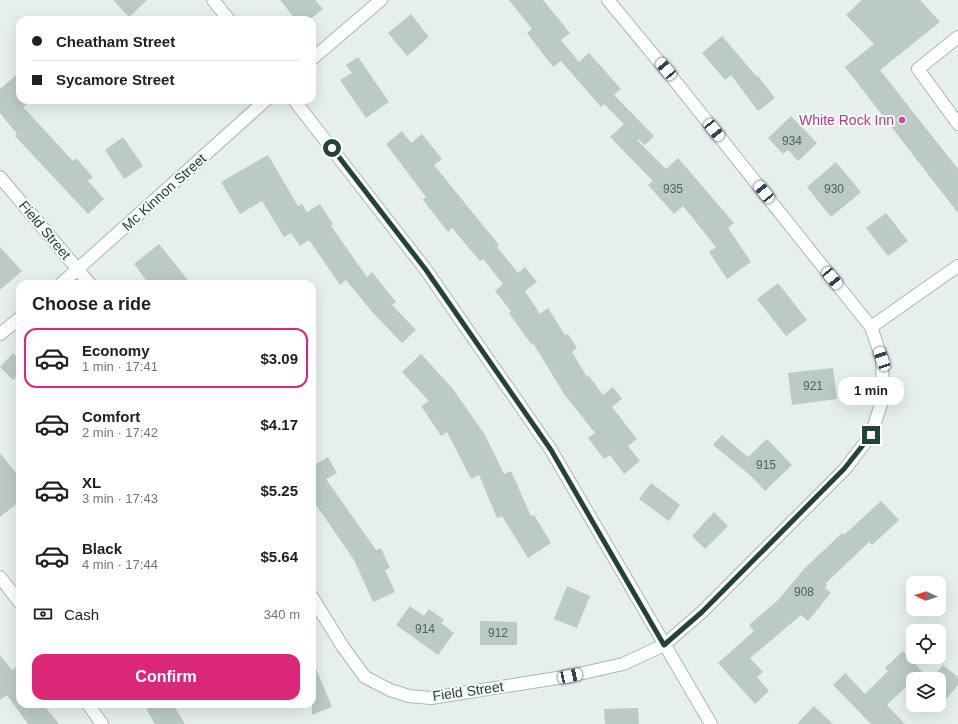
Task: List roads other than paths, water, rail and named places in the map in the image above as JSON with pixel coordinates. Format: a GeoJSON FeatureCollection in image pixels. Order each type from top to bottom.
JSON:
{"type":"FeatureCollection","features":[{"type":"Feature","properties":{"kind":"street"},"geometry":{"type":"LineString","coordinates":[[213,0],[226,16]]}},
{"type":"Feature","properties":{"kind":"street"},"geometry":{"type":"LineString","coordinates":[[316,56],[381,0]]}},
{"type":"Feature","properties":{"kind":"street","name":"Field Street"},"geometry":{"type":"LineString","coordinates":[[316,603],[343,647],[365,676],[390,690],[409,696],[432,698],[570,676],[623,664],[664,645],[702,612],[844,469],[871,435],[883,398],[882,359],[871,327],[675,81],[608,0]]}},
{"type":"Feature","properties":{"kind":"street"},"geometry":{"type":"LineString","coordinates":[[958,37],[918,69],[958,124]]}},
{"type":"Feature","properties":{"kind":"street","name":"Mc Kinnon Street"},"geometry":{"type":"LineString","coordinates":[[67,280],[262,104]]}},
{"type":"Feature","properties":{"kind":"street"},"geometry":{"type":"LineString","coordinates":[[297,104],[426,270],[551,450],[710,724]]}},
{"type":"Feature","properties":{"kind":"street","name":"Field Street"},"geometry":{"type":"LineString","coordinates":[[0,177],[87,280]]}},
{"type":"Feature","properties":{"kind":"street"},"geometry":{"type":"LineString","coordinates":[[871,327],[958,266]]}},
{"type":"Feature","properties":{"kind":"street"},"geometry":{"type":"LineString","coordinates":[[0,334],[16,321]]}},
{"type":"Feature","properties":{"kind":"street"},"geometry":{"type":"LineString","coordinates":[[0,577],[16,598]]}},
{"type":"Feature","properties":{"kind":"street"},"geometry":{"type":"LineString","coordinates":[[91,708],[102,724]]}},
{"type":"Feature","properties":{"kind":"place","name":"White Rock Inn"},"geometry":{"type":"Point","coordinates":[902,120]}}]}
